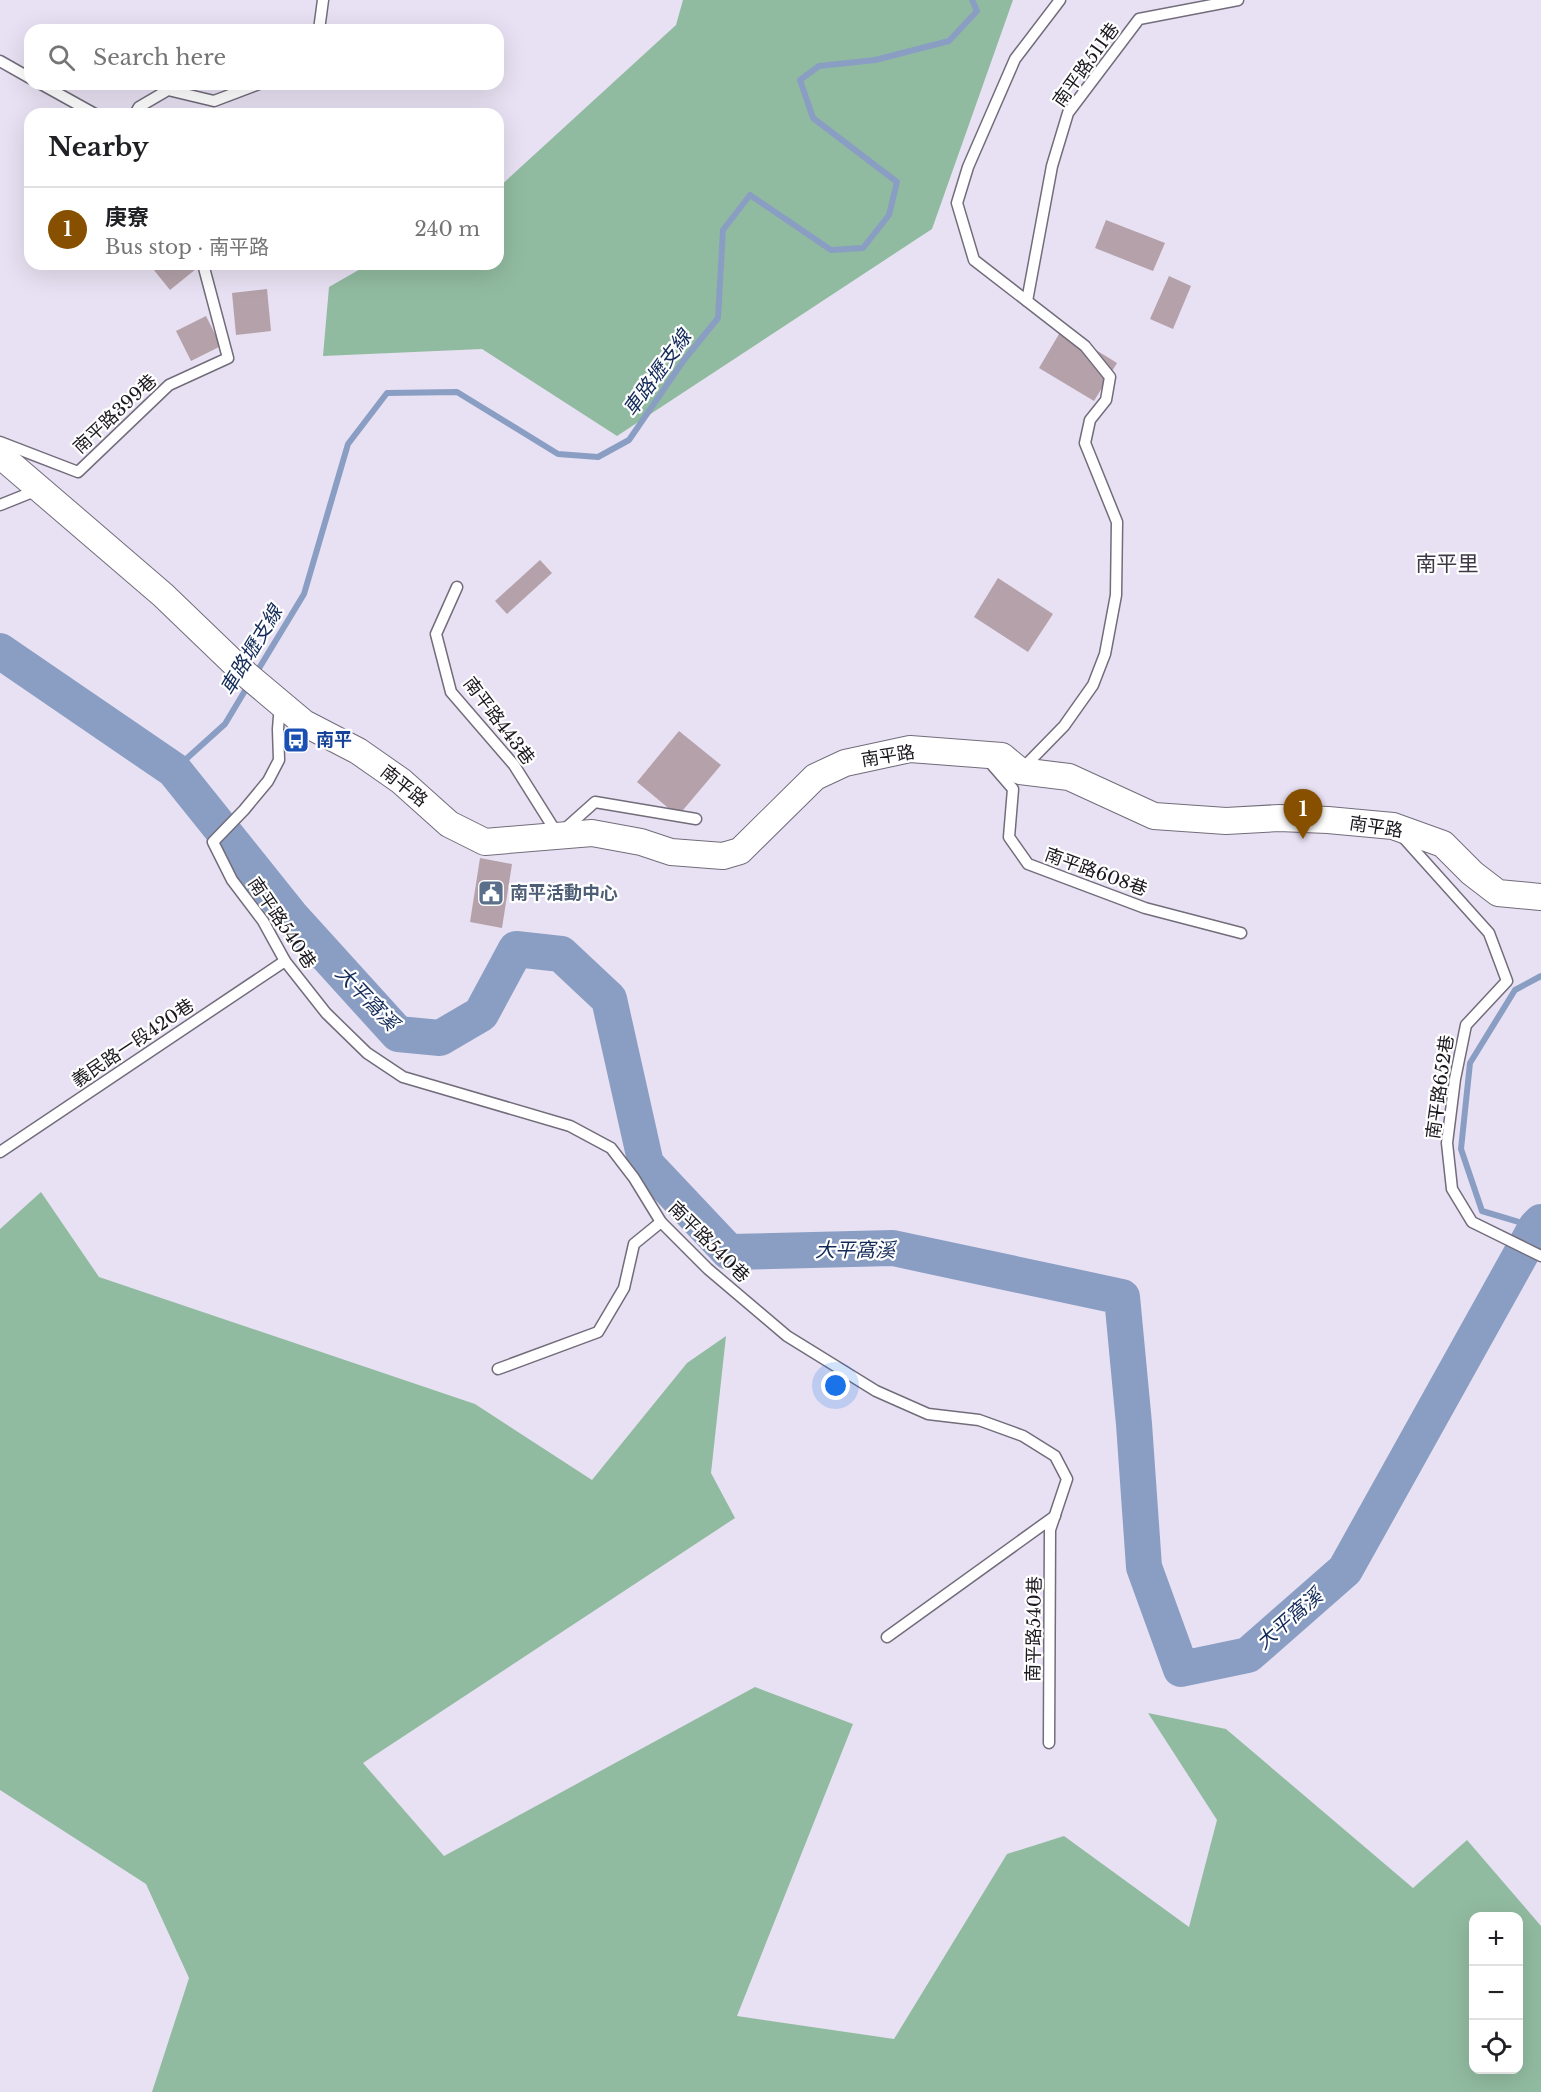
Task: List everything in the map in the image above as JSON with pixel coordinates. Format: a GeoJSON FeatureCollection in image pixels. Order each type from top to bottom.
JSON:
{"type":"FeatureCollection","features":[{"type":"Feature","properties":{"kind":"street"},"geometry":{"type":"LineString","coordinates":[[0,455],[40,488]]}},
{"type":"Feature","properties":{"kind":"street","name":"南平路"},"geometry":{"type":"LineString","coordinates":[[40,488],[163,595],[241,670],[304,723],[358,751],[400,780],[449,824],[485,842],[592,833],[641,842],[671,852],[723,856],[740,851],[815,777],[844,763],[910,749],[1002,756],[1020,771],[1069,777],[1154,816],[1226,821],[1279,818],[1328,820],[1393,826],[1443,844],[1472,873],[1498,893],[1541,897]]}},
{"type":"Feature","properties":{"kind":"lane"},"geometry":{"type":"LineString","coordinates":[[320,24],[323,0]]}},
{"type":"Feature","properties":{"kind":"lane"},"geometry":{"type":"LineString","coordinates":[[1020,771],[1064,726],[1093,685],[1105,654],[1116,595],[1117,522],[1085,443],[1090,420],[1106,400],[1110,377],[1085,346],[974,260],[957,203],[968,167],[1015,59],[1060,0]]}},
{"type":"Feature","properties":{"kind":"lane","name":"南平路511巷"},"geometry":{"type":"LineString","coordinates":[[1027,301],[1052,166],[1068,113],[1139,19],[1238,0]]}},
{"type":"Feature","properties":{"kind":"lane"},"geometry":{"type":"LineString","coordinates":[[0,61],[24,75]]}},
{"type":"Feature","properties":{"kind":"lane"},"geometry":{"type":"LineString","coordinates":[[52,90],[84,108]]}},
{"type":"Feature","properties":{"kind":"lane"},"geometry":{"type":"LineString","coordinates":[[138,108],[168,90],[213,101],[243,90]]}},
{"type":"Feature","properties":{"kind":"lane","name":"南平路399巷"},"geometry":{"type":"LineString","coordinates":[[0,442],[78,472],[169,385],[228,358],[205,270]]}},
{"type":"Feature","properties":{"kind":"lane"},"geometry":{"type":"LineString","coordinates":[[0,505],[40,488]]}},
{"type":"Feature","properties":{"kind":"lane","name":"南平路443巷"},"geometry":{"type":"LineString","coordinates":[[457,587],[436,634],[452,692],[514,765],[558,836]]}},
{"type":"Feature","properties":{"kind":"lane","name":"南平路540巷"},"geometry":{"type":"LineString","coordinates":[[280,703],[279,760],[268,781],[213,842],[232,880],[263,921],[285,960],[326,1013],[367,1053],[403,1077],[570,1126],[611,1148],[634,1178],[661,1222],[708,1269],[787,1336],[876,1390],[928,1414],[979,1420],[1023,1436],[1055,1456],[1067,1479],[1050,1530],[1049,1743]]}},
{"type":"Feature","properties":{"kind":"lane","name":"南平路608巷"},"geometry":{"type":"LineString","coordinates":[[982,754],[1013,789],[1009,837],[1028,864],[1145,908],[1240,933]]}},
{"type":"Feature","properties":{"kind":"lane"},"geometry":{"type":"LineString","coordinates":[[558,836],[595,802],[696,819]]}},
{"type":"Feature","properties":{"kind":"lane","name":"南平路652巷"},"geometry":{"type":"LineString","coordinates":[[1393,826],[1489,933],[1507,981],[1466,1025],[1455,1080],[1448,1143],[1452,1189],[1472,1222],[1541,1256]]}},
{"type":"Feature","properties":{"kind":"lane","name":"義民路一段420巷"},"geometry":{"type":"LineString","coordinates":[[0,1152],[285,960]]}},
{"type":"Feature","properties":{"kind":"lane"},"geometry":{"type":"LineString","coordinates":[[498,1369],[598,1332],[624,1288],[634,1244],[661,1222]]}},
{"type":"Feature","properties":{"kind":"lane"},"geometry":{"type":"LineString","coordinates":[[886,1637],[1055,1516]]}},
{"type":"Feature","properties":{"kind":"green space"},"geometry":{"type":"Polygon","coordinates":[[[683,0],[1013,0],[932,229],[617,436],[482,349],[323,356],[329,287],[359,270],[504,270],[504,183],[676,25],[683,0]]]}},
{"type":"Feature","properties":{"kind":"green space"},"geometry":{"type":"Polygon","coordinates":[[[41,1192],[99,1277],[475,1404],[592,1480],[687,1363],[726,1336],[711,1473],[735,1518],[363,1763],[444,1856],[755,1687],[853,1724],[737,2016],[894,2039],[1007,1854],[1064,1836],[1189,1927],[1217,1820],[1148,1713],[1226,1729],[1413,1888],[1467,1840],[1541,1926],[1541,2092],[152,2092],[189,1978],[146,1884],[0,1790],[0,1229],[41,1192]]]}},
{"type":"Feature","properties":{"kind":"building"},"geometry":{"type":"Polygon","coordinates":[[[1106,220],[1165,243],[1153,271],[1095,248],[1106,220]]]}},
{"type":"Feature","properties":{"kind":"building"},"geometry":{"type":"Polygon","coordinates":[[[154,270],[195,270],[170,290],[154,270]]]}},
{"type":"Feature","properties":{"kind":"building"},"geometry":{"type":"Polygon","coordinates":[[[1169,276],[1191,286],[1173,329],[1150,319],[1169,276]]]}},
{"type":"Feature","properties":{"kind":"building"},"geometry":{"type":"Polygon","coordinates":[[[267,289],[271,331],[236,335],[232,293],[267,289]]]}},
{"type":"Feature","properties":{"kind":"building"},"geometry":{"type":"Polygon","coordinates":[[[206,316],[221,346],[191,361],[176,331],[206,316]]]}},
{"type":"Feature","properties":{"kind":"building"},"geometry":{"type":"Polygon","coordinates":[[[1062,329],[1117,363],[1094,401],[1039,368],[1062,329]]]}},
{"type":"Feature","properties":{"kind":"building"},"geometry":{"type":"Polygon","coordinates":[[[540,560],[552,573],[507,614],[495,601],[540,560]]]}},
{"type":"Feature","properties":{"kind":"building"},"geometry":{"type":"Polygon","coordinates":[[[998,578],[1053,614],[1028,652],[974,617],[998,578]]]}},
{"type":"Feature","properties":{"kind":"building"},"geometry":{"type":"Polygon","coordinates":[[[679,731],[721,765],[678,816],[637,782],[679,731]]]}},
{"type":"Feature","properties":{"kind":"building","name":"南平活動中心"},"geometry":{"type":"Polygon","coordinates":[[[480,858],[512,864],[502,928],[470,922],[480,858]]]}},
{"type":"Feature","properties":{"kind":"waterway","name":"車路壢支線"},"geometry":{"type":"LineString","coordinates":[[255,675],[304,594],[348,444],[387,393],[457,392],[558,454],[598,457],[629,440],[684,360],[718,318],[723,230],[750,195],[831,250],[863,248],[889,215],[897,182],[813,118],[800,80],[819,66],[875,60],[949,41],[977,11],[972,0]]}},
{"type":"Feature","properties":{"kind":"waterway","name":"大平窩溪"},"geometry":{"type":"LineString","coordinates":[[0,651],[174,770],[291,916],[398,1034],[440,1038],[481,1014],[516,949],[561,954],[609,999],[646,1164],[729,1252],[893,1248],[1122,1297],[1144,1567],[1181,1669],[1248,1655],[1345,1570],[1536,1227],[1541,1222]]}},
{"type":"Feature","properties":{"kind":"waterway","name":"車路壢支線"},"geometry":{"type":"LineString","coordinates":[[174,770],[225,724],[249,684]]}},
{"type":"Feature","properties":{"kind":"waterway"},"geometry":{"type":"LineString","coordinates":[[1536,1227],[1482,1211],[1461,1149],[1470,1063],[1515,990],[1541,976]]}},
{"type":"Feature","properties":{"kind":"place","name":"南平"},"geometry":{"type":"Point","coordinates":[296,740]}},
{"type":"Feature","properties":{"kind":"place","name":"庚寮"},"geometry":{"type":"Point","coordinates":[1303,839]}},
{"type":"Feature","properties":{"kind":"place","name":"南平活動中心"},"geometry":{"type":"Point","coordinates":[491,893]}},
{"type":"Feature","properties":{"kind":"district","name":"南平里"},"geometry":{"type":"Point","coordinates":[1447,564]}}]}
